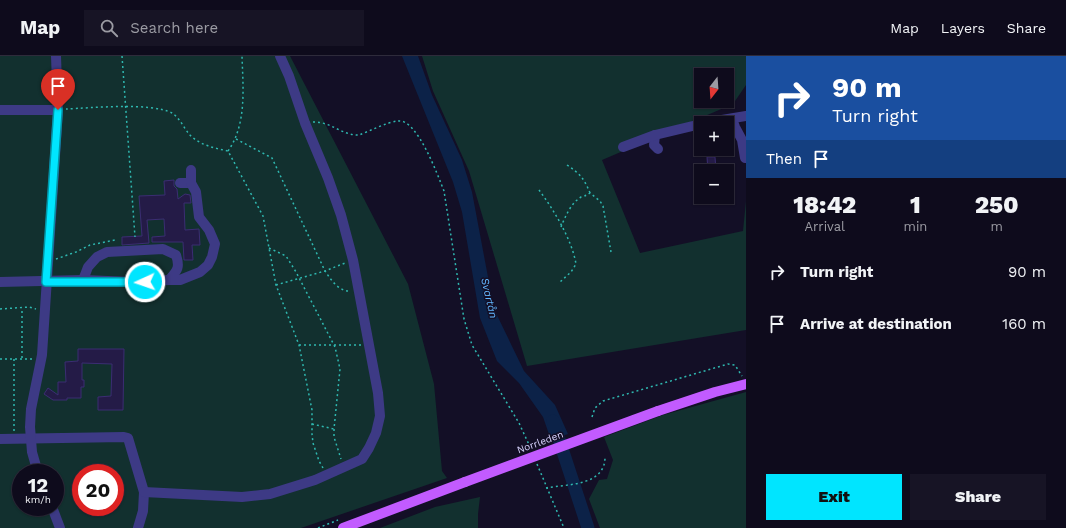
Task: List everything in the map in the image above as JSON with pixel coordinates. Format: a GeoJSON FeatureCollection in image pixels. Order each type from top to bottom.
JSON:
{"type":"FeatureCollection","features":[{"type":"Feature","properties":{"kind":"main road","name":"Norrleden"},"geometry":{"type":"LineString","coordinates":[[344,528],[744,380]]}},
{"type":"Feature","properties":{"kind":"street"},"geometry":{"type":"LineString","coordinates":[[35,464],[32,452],[30,427],[31,409],[41,359],[48,261],[58,110],[56,56]]}},
{"type":"Feature","properties":{"kind":"street"},"geometry":{"type":"LineString","coordinates":[[144,492],[242,497],[254,494],[270,494],[300,485],[362,458],[376,433],[380,416],[378,394],[353,260],[339,208],[280,56]]}},
{"type":"Feature","properties":{"kind":"street"},"geometry":{"type":"LineString","coordinates":[[0,110],[58,110]]}},
{"type":"Feature","properties":{"kind":"street"},"geometry":{"type":"LineString","coordinates":[[734,119],[746,116]]}},
{"type":"Feature","properties":{"kind":"street"},"geometry":{"type":"LineString","coordinates":[[734,123],[742,140],[745,158]]}},
{"type":"Feature","properties":{"kind":"street"},"geometry":{"type":"LineString","coordinates":[[623,147],[656,135],[694,126]]}},
{"type":"Feature","properties":{"kind":"street"},"geometry":{"type":"LineString","coordinates":[[656,135],[654,144],[658,149]]}},
{"type":"Feature","properties":{"kind":"street"},"geometry":{"type":"LineString","coordinates":[[0,282],[83,280],[133,282],[180,280],[200,272],[208,265],[215,244],[209,230],[199,217],[196,192],[191,183],[191,170]]}},
{"type":"Feature","properties":{"kind":"street"},"geometry":{"type":"LineString","coordinates":[[180,183],[191,183]]}},
{"type":"Feature","properties":{"kind":"street"},"geometry":{"type":"LineString","coordinates":[[83,280],[88,266],[97,257],[107,252],[163,249],[170,250],[176,255],[179,264],[176,272],[169,280]]}},
{"type":"Feature","properties":{"kind":"street"},"geometry":{"type":"LineString","coordinates":[[0,439],[124,436],[128,438],[144,492],[144,512],[138,528]]}},
{"type":"Feature","properties":{"kind":"street"},"geometry":{"type":"LineString","coordinates":[[55,516],[60,528]]}},
{"type":"Feature","properties":{"kind":"path"},"geometry":{"type":"LineString","coordinates":[[122,56],[135,237]]}},
{"type":"Feature","properties":{"kind":"path"},"geometry":{"type":"LineString","coordinates":[[228,151],[236,139],[243,102],[242,56]]}},
{"type":"Feature","properties":{"kind":"path"},"geometry":{"type":"LineString","coordinates":[[58,110],[126,107],[162,109],[174,114],[190,136],[208,147],[228,151]]}},
{"type":"Feature","properties":{"kind":"path"},"geometry":{"type":"LineString","coordinates":[[305,123],[318,122],[326,124],[353,136],[360,135],[398,121],[409,125],[420,140],[437,172],[444,191],[464,319],[470,340],[519,424],[531,450]]}},
{"type":"Feature","properties":{"kind":"path"},"geometry":{"type":"LineString","coordinates":[[236,139],[272,158],[325,271],[335,284],[347,291],[359,290]]}},
{"type":"Feature","properties":{"kind":"path"},"geometry":{"type":"LineString","coordinates":[[228,151],[263,216],[276,285],[299,345],[312,410],[312,434],[316,452],[327,474]]}},
{"type":"Feature","properties":{"kind":"path"},"geometry":{"type":"LineString","coordinates":[[567,166],[580,174],[585,180],[590,193],[600,201],[603,206],[611,252]]}},
{"type":"Feature","properties":{"kind":"path"},"geometry":{"type":"LineString","coordinates":[[539,190],[551,206],[574,254],[576,264],[571,272],[560,282]]}},
{"type":"Feature","properties":{"kind":"path"},"geometry":{"type":"LineString","coordinates":[[561,227],[564,218],[572,207],[580,198],[590,193]]}},
{"type":"Feature","properties":{"kind":"path"},"geometry":{"type":"LineString","coordinates":[[48,261],[76,252],[90,245],[115,240]]}},
{"type":"Feature","properties":{"kind":"path"},"geometry":{"type":"LineString","coordinates":[[269,248],[286,256],[300,278],[334,345],[340,369],[334,429],[337,448],[344,466]]}},
{"type":"Feature","properties":{"kind":"path"},"geometry":{"type":"LineString","coordinates":[[276,285],[325,271],[353,260]]}},
{"type":"Feature","properties":{"kind":"path"},"geometry":{"type":"LineString","coordinates":[[0,309],[29,307],[44,311]]}},
{"type":"Feature","properties":{"kind":"path"},"geometry":{"type":"LineString","coordinates":[[22,308],[22,358]]}},
{"type":"Feature","properties":{"kind":"path"},"geometry":{"type":"LineString","coordinates":[[299,345],[368,345]]}},
{"type":"Feature","properties":{"kind":"path"},"geometry":{"type":"LineString","coordinates":[[14,358],[14,439]]}},
{"type":"Feature","properties":{"kind":"path"},"geometry":{"type":"LineString","coordinates":[[0,359],[41,359]]}},
{"type":"Feature","properties":{"kind":"path"},"geometry":{"type":"LineString","coordinates":[[592,416],[595,408],[603,401],[728,364],[735,365],[744,380]]}},
{"type":"Feature","properties":{"kind":"path"},"geometry":{"type":"LineString","coordinates":[[312,424],[334,429]]}},
{"type":"Feature","properties":{"kind":"path"},"geometry":{"type":"LineString","coordinates":[[546,488],[592,480],[602,472],[606,463],[605,456]]}},
{"type":"Feature","properties":{"kind":"path"},"geometry":{"type":"LineString","coordinates":[[536,463],[564,528]]}},
{"type":"Feature","properties":{"kind":"green space"},"geometry":{"type":"Polygon","coordinates":[[[0,56],[290,56],[408,284],[434,384],[442,471],[447,478],[301,528],[0,528],[0,56]]]}},
{"type":"Feature","properties":{"kind":"green space"},"geometry":{"type":"Polygon","coordinates":[[[422,56],[746,56],[746,85],[734,103],[734,68],[694,68],[694,108],[724,108],[705,116],[694,116],[694,121],[602,160],[640,253],[743,231],[746,201],[746,330],[527,366],[469,171],[433,91],[422,56]]]}},
{"type":"Feature","properties":{"kind":"green space"},"geometry":{"type":"Polygon","coordinates":[[[746,392],[746,528],[600,528],[589,499],[599,480],[607,479],[613,460],[604,437],[663,415],[746,392]]]}},
{"type":"Feature","properties":{"kind":"green space"},"geometry":{"type":"Polygon","coordinates":[[[480,497],[478,528],[380,528],[435,507],[480,497]]]}},
{"type":"Feature","properties":{"kind":"water"},"geometry":{"type":"Polygon","coordinates":[[[402,56],[418,56],[432,95],[462,160],[472,192],[494,309],[524,371],[555,405],[568,434],[551,440],[543,417],[519,383],[497,361],[480,318],[462,212],[453,182],[402,56]]]}},
{"type":"Feature","properties":{"kind":"building"},"geometry":{"type":"Polygon","coordinates":[[[707,157],[715,157],[716,164],[708,164],[707,157]]]}},
{"type":"Feature","properties":{"kind":"building"},"geometry":{"type":"Polygon","coordinates":[[[174,180],[174,186],[177,189],[178,199],[185,194],[190,195],[191,203],[184,203],[185,230],[199,229],[200,245],[192,245],[193,260],[184,260],[183,242],[152,242],[152,237],[165,236],[164,219],[147,220],[149,243],[122,245],[122,237],[142,236],[139,196],[165,195],[164,181],[174,180]]]}},
{"type":"Feature","properties":{"kind":"building"},"geometry":{"type":"Polygon","coordinates":[[[78,349],[124,349],[123,410],[98,410],[98,397],[111,396],[112,364],[82,363],[82,380],[84,380],[84,387],[81,387],[81,398],[53,400],[44,394],[48,388],[58,395],[58,382],[66,382],[65,362],[78,361],[78,349]]]}},
{"type":"Feature","properties":{"kind":"waterway","name":"Svartån"},"geometry":{"type":"LineString","coordinates":[[553,421],[588,528]]}},
{"type":"Feature","properties":{"kind":"route"},"geometry":{"type":"LineString","coordinates":[[58,110],[46,282],[83,280],[105,282],[145,282]]}}]}
